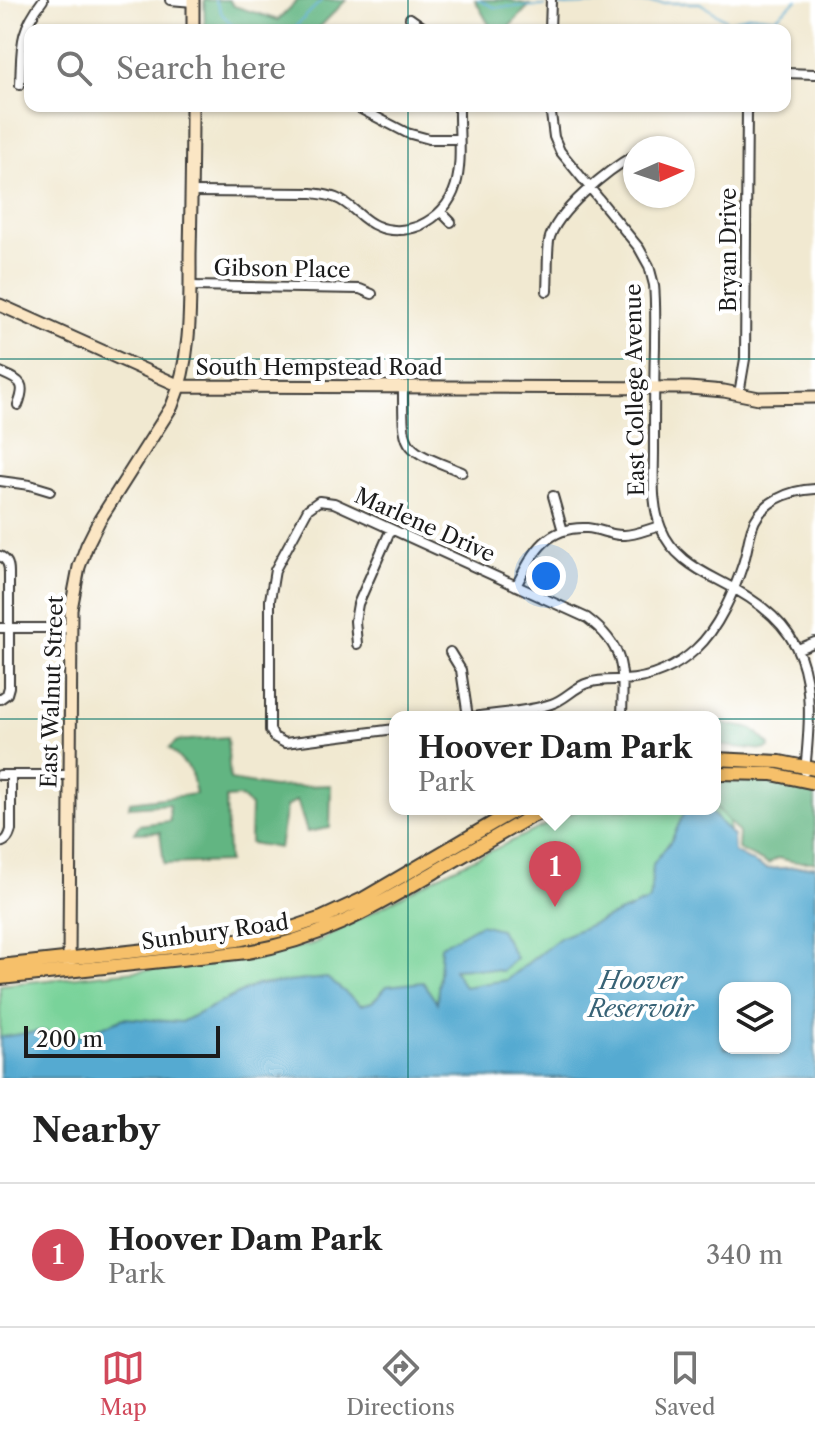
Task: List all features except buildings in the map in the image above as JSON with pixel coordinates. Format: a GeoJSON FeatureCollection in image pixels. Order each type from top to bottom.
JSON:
{"type":"FeatureCollection","features":[{"type":"Feature","properties":{"kind":"main road"},"geometry":{"type":"LineString","coordinates":[[193,1],[193,24]]}},
{"type":"Feature","properties":{"kind":"main road","name":"East Walnut Street"},"geometry":{"type":"LineString","coordinates":[[69,965],[70,628],[74,588],[87,545],[99,521],[172,406],[180,386],[188,341],[192,112]]}},
{"type":"Feature","properties":{"kind":"main road","name":"South Hempstead Road"},"geometry":{"type":"LineString","coordinates":[[0,305],[180,386],[699,388],[771,399],[815,397]]}},
{"type":"Feature","properties":{"kind":"main road"},"geometry":{"type":"LineString","coordinates":[[721,759],[780,762],[810,775]]}},
{"type":"Feature","properties":{"kind":"main road"},"geometry":{"type":"LineString","coordinates":[[721,773],[810,775]]}},
{"type":"Feature","properties":{"kind":"main road","name":"Sunbury Road"},"geometry":{"type":"LineString","coordinates":[[0,978],[148,949],[261,936],[322,918],[363,899],[507,815]]}},
{"type":"Feature","properties":{"kind":"main road","name":"Sunbury Road"},"geometry":{"type":"LineString","coordinates":[[0,968],[247,952],[314,936],[356,917],[535,815]]}},
{"type":"Feature","properties":{"kind":"street"},"geometry":{"type":"LineString","coordinates":[[27,24],[43,0]]}},
{"type":"Feature","properties":{"kind":"street"},"geometry":{"type":"LineString","coordinates":[[170,0],[193,1]]}},
{"type":"Feature","properties":{"kind":"street"},"geometry":{"type":"LineString","coordinates":[[550,24],[551,0]]}},
{"type":"Feature","properties":{"kind":"street"},"geometry":{"type":"LineString","coordinates":[[410,18],[418,24]]}},
{"type":"Feature","properties":{"kind":"street"},"geometry":{"type":"LineString","coordinates":[[20,85],[24,31]]}},
{"type":"Feature","properties":{"kind":"street"},"geometry":{"type":"LineString","coordinates":[[791,73],[815,74]]}},
{"type":"Feature","properties":{"kind":"street"},"geometry":{"type":"LineString","coordinates":[[367,112],[407,133],[429,139],[459,139]]}},
{"type":"Feature","properties":{"kind":"street"},"geometry":{"type":"LineString","coordinates":[[191,192],[326,195],[339,199],[365,221],[381,228],[412,229],[433,219],[453,194],[458,180],[459,112]]}},
{"type":"Feature","properties":{"kind":"street","name":"East College Avenue"},"geometry":{"type":"LineString","coordinates":[[550,112],[560,151],[639,248],[649,266],[655,294],[654,490],[660,526],[671,546],[688,563],[757,602],[782,624],[798,649],[809,679],[813,717],[810,775]]}},
{"type":"Feature","properties":{"kind":"street","name":"Bryan Drive"},"geometry":{"type":"LineString","coordinates":[[739,394],[745,359],[747,112]]}},
{"type":"Feature","properties":{"kind":"street"},"geometry":{"type":"LineString","coordinates":[[547,291],[550,240],[559,219],[568,207],[623,162]]}},
{"type":"Feature","properties":{"kind":"street"},"geometry":{"type":"LineString","coordinates":[[441,212],[451,222]]}},
{"type":"Feature","properties":{"kind":"street","name":"Gibson Place"},"geometry":{"type":"LineString","coordinates":[[190,286],[360,289],[372,294]]}},
{"type":"Feature","properties":{"kind":"street"},"geometry":{"type":"LineString","coordinates":[[0,372],[22,385],[18,405]]}},
{"type":"Feature","properties":{"kind":"street"},"geometry":{"type":"LineString","coordinates":[[403,387],[403,429],[407,444],[419,454],[462,472]]}},
{"type":"Feature","properties":{"kind":"street"},"geometry":{"type":"LineString","coordinates":[[0,481],[50,491]]}},
{"type":"Feature","properties":{"kind":"street"},"geometry":{"type":"LineString","coordinates":[[508,711],[553,704],[587,683],[637,679],[664,671],[694,651],[715,627],[743,566],[753,526],[761,511],[775,499],[805,489],[815,489]]}},
{"type":"Feature","properties":{"kind":"street"},"geometry":{"type":"LineString","coordinates":[[553,496],[563,531]]}},
{"type":"Feature","properties":{"kind":"street","name":"Marlene Drive"},"geometry":{"type":"LineString","coordinates":[[389,730],[285,743],[274,737],[270,730],[270,600],[275,570],[308,509],[319,501],[334,503],[587,618],[608,636],[616,649],[623,680],[622,711]]}},
{"type":"Feature","properties":{"kind":"street"},"geometry":{"type":"LineString","coordinates":[[516,586],[540,544],[563,531],[590,528],[627,535],[660,526]]}},
{"type":"Feature","properties":{"kind":"street"},"geometry":{"type":"LineString","coordinates":[[357,644],[355,621],[358,604],[391,529]]}},
{"type":"Feature","properties":{"kind":"street"},"geometry":{"type":"LineString","coordinates":[[0,556],[6,559],[9,566],[4,628],[9,687],[7,694],[0,699]]}},
{"type":"Feature","properties":{"kind":"street"},"geometry":{"type":"LineString","coordinates":[[4,628],[70,628]]}},
{"type":"Feature","properties":{"kind":"street"},"geometry":{"type":"LineString","coordinates":[[798,649],[815,642]]}},
{"type":"Feature","properties":{"kind":"street"},"geometry":{"type":"LineString","coordinates":[[450,652],[461,670],[469,711]]}},
{"type":"Feature","properties":{"kind":"street"},"geometry":{"type":"LineString","coordinates":[[0,775],[69,775]]}},
{"type":"Feature","properties":{"kind":"street"},"geometry":{"type":"LineString","coordinates":[[3,842],[11,830],[11,775]]}},
{"type":"Feature","properties":{"kind":"green space"},"geometry":{"type":"Polygon","coordinates":[[[204,0],[229,0],[234,6],[278,20],[298,0],[346,0],[323,24],[205,24],[204,0]]]}},
{"type":"Feature","properties":{"kind":"green space"},"geometry":{"type":"Polygon","coordinates":[[[475,0],[508,0],[530,5],[512,24],[489,24],[475,0]]]}},
{"type":"Feature","properties":{"kind":"green space"},"geometry":{"type":"Polygon","coordinates":[[[721,723],[753,729],[770,745],[763,750],[721,746],[721,723]]]}},
{"type":"Feature","properties":{"kind":"green space"},"geometry":{"type":"Polygon","coordinates":[[[227,737],[230,780],[273,787],[331,785],[330,828],[307,832],[297,800],[286,807],[279,848],[250,843],[251,806],[240,797],[226,798],[228,862],[164,864],[160,832],[134,833],[139,825],[170,821],[169,804],[129,807],[130,802],[196,794],[191,771],[169,748],[177,741],[227,737]]]}},
{"type":"Feature","properties":{"kind":"green space"},"geometry":{"type":"Polygon","coordinates":[[[721,779],[815,789],[815,862],[778,858],[768,864],[738,849],[739,833],[721,813],[721,779]]]}},
{"type":"Feature","properties":{"kind":"green space"},"geometry":{"type":"Polygon","coordinates":[[[721,801],[729,802],[730,982],[719,982],[719,1048],[0,1078],[0,985],[234,961],[313,944],[448,871],[567,815],[721,815],[721,801]]]}},
{"type":"Feature","properties":{"kind":"water","name":"Hoover Reservoir"},"geometry":{"type":"Polygon","coordinates":[[[683,815],[714,815],[733,836],[734,852],[766,869],[815,866],[815,1078],[0,1078],[0,1037],[42,1031],[69,1040],[124,1018],[181,1022],[256,985],[327,978],[361,1005],[372,1002],[387,986],[423,982],[437,1003],[441,946],[480,924],[500,929],[516,958],[502,971],[454,969],[464,987],[506,980],[561,937],[650,900],[653,864],[672,839],[683,815]]]}},
{"type":"Feature","properties":{"kind":"waterway"},"geometry":{"type":"LineString","coordinates":[[215,0],[231,24]]}},
{"type":"Feature","properties":{"kind":"waterway"},"geometry":{"type":"LineString","coordinates":[[298,24],[322,0]]}},
{"type":"Feature","properties":{"kind":"waterway"},"geometry":{"type":"LineString","coordinates":[[478,0],[494,7],[544,6]]}},
{"type":"Feature","properties":{"kind":"waterway"},"geometry":{"type":"LineString","coordinates":[[559,6],[700,3],[729,22],[750,15],[775,18],[797,0]]}},
{"type":"Feature","properties":{"kind":"place","name":"Hoover Dam Park"},"geometry":{"type":"Point","coordinates":[555,907]}}]}
